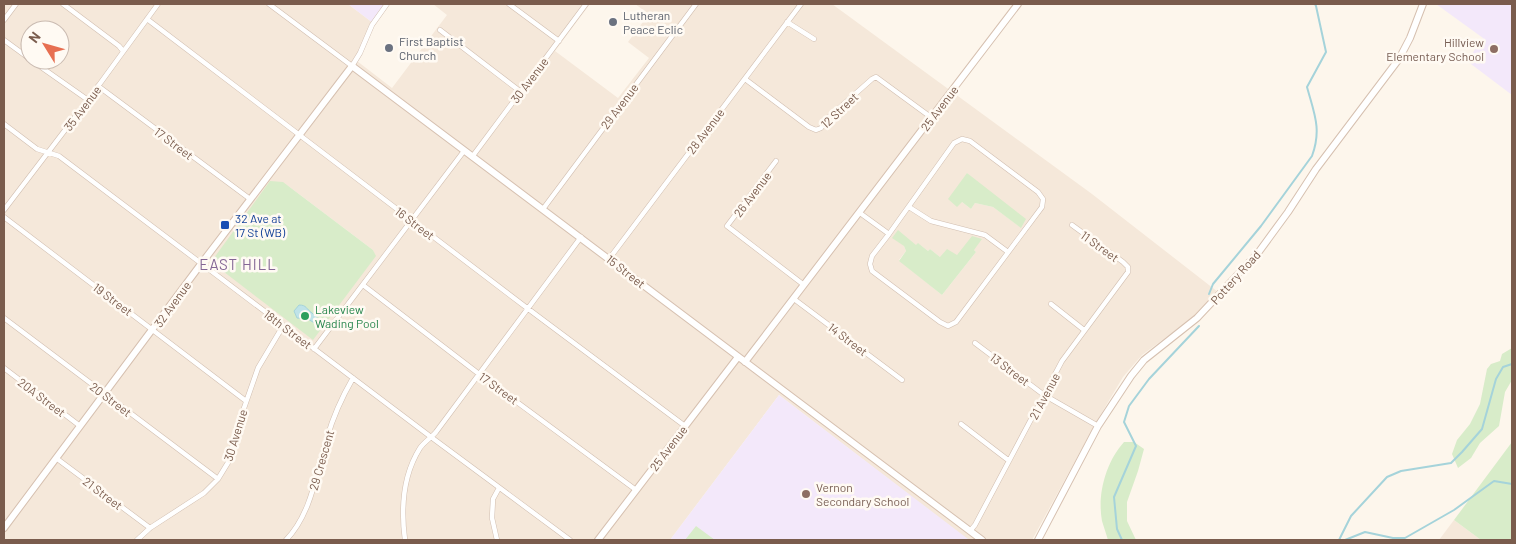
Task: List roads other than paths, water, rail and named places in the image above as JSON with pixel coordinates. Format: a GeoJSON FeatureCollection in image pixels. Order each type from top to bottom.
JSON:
{"type":"FeatureCollection","features":[{"type":"Feature","properties":{"kind":"street"},"geometry":{"type":"LineString","coordinates":[[4,20],[16,4]]}},
{"type":"Feature","properties":{"kind":"street"},"geometry":{"type":"LineString","coordinates":[[63,4],[123,51]]}},
{"type":"Feature","properties":{"kind":"street","name":"35 Avenue"},"geometry":{"type":"LineString","coordinates":[[4,210],[158,4]]}},
{"type":"Feature","properties":{"kind":"street","name":"15 Street"},"geometry":{"type":"LineString","coordinates":[[269,4],[581,237],[980,540]]}},
{"type":"Feature","properties":{"kind":"street","name":"32 Avenue"},"geometry":{"type":"LineString","coordinates":[[5,523],[352,66],[372,25],[387,4]]}},
{"type":"Feature","properties":{"kind":"street"},"geometry":{"type":"LineString","coordinates":[[508,4],[559,41]]}},
{"type":"Feature","properties":{"kind":"street","name":"30 Avenue"},"geometry":{"type":"LineString","coordinates":[[472,156],[586,4]]}},
{"type":"Feature","properties":{"kind":"street","name":"29 Avenue"},"geometry":{"type":"LineString","coordinates":[[543,209],[696,4]]}},
{"type":"Feature","properties":{"kind":"street","name":"28 Avenue"},"geometry":{"type":"LineString","coordinates":[[609,259],[802,4]]}},
{"type":"Feature","properties":{"kind":"street","name":"25 Avenue"},"geometry":{"type":"LineString","coordinates":[[745,362],[1018,4]]}},
{"type":"Feature","properties":{"kind":"street","name":"Pottery Road"},"geometry":{"type":"LineString","coordinates":[[1038,540],[1098,426],[1131,376],[1144,360],[1197,318],[1258,253],[1316,169],[1399,59],[1410,38],[1423,4]]}},
{"type":"Feature","properties":{"kind":"street","name":"16 Street"},"geometry":{"type":"LineString","coordinates":[[147,19],[685,426]]}},
{"type":"Feature","properties":{"kind":"street"},"geometry":{"type":"LineString","coordinates":[[787,22],[814,39]]}},
{"type":"Feature","properties":{"kind":"street"},"geometry":{"type":"LineString","coordinates":[[440,30],[521,92]]}},
{"type":"Feature","properties":{"kind":"street"},"geometry":{"type":"LineString","coordinates":[[4,40],[20,52]]}},
{"type":"Feature","properties":{"kind":"street"},"geometry":{"type":"LineString","coordinates":[[45,70],[88,100]]}},
{"type":"Feature","properties":{"kind":"street","name":"12 Street"},"geometry":{"type":"LineString","coordinates":[[745,79],[809,127],[816,130],[821,128],[828,118],[876,77],[932,118]]}},
{"type":"Feature","properties":{"kind":"street","name":"17 Street"},"geometry":{"type":"LineString","coordinates":[[98,86],[250,200]]}},
{"type":"Feature","properties":{"kind":"street","name":"18th Street"},"geometry":{"type":"LineString","coordinates":[[4,124],[37,149],[59,156],[570,540]]}},
{"type":"Feature","properties":{"kind":"street"},"geometry":{"type":"LineString","coordinates":[[962,139],[970,141],[1038,192],[1043,199],[1042,208],[956,322],[948,326],[872,271],[870,264],[872,256],[890,234],[954,144],[962,139]]}},
{"type":"Feature","properties":{"kind":"street"},"geometry":{"type":"LineString","coordinates":[[314,349],[464,151]]}},
{"type":"Feature","properties":{"kind":"street","name":"26 Avenue"},"geometry":{"type":"LineString","coordinates":[[776,161],[727,226],[804,285]]}},
{"type":"Feature","properties":{"kind":"street"},"geometry":{"type":"LineString","coordinates":[[909,207],[931,221],[985,235],[1008,252]]}},
{"type":"Feature","properties":{"kind":"street"},"geometry":{"type":"LineString","coordinates":[[860,213],[890,234]]}},
{"type":"Feature","properties":{"kind":"street","name":"19 Street"},"geometry":{"type":"LineString","coordinates":[[4,217],[246,401]]}},
{"type":"Feature","properties":{"kind":"street","name":"11 Street"},"geometry":{"type":"LineString","coordinates":[[1072,225],[1128,267]]}},
{"type":"Feature","properties":{"kind":"street"},"geometry":{"type":"LineString","coordinates":[[405,540],[403,507],[406,483],[416,456],[581,237]]}},
{"type":"Feature","properties":{"kind":"street","name":"21 Avenue"},"geometry":{"type":"LineString","coordinates":[[970,531],[975,525],[1062,360],[1128,272],[1128,267]]}},
{"type":"Feature","properties":{"kind":"street","name":"17 Street"},"geometry":{"type":"LineString","coordinates":[[363,285],[479,374],[636,490]]}},
{"type":"Feature","properties":{"kind":"street","name":"14 Street"},"geometry":{"type":"LineString","coordinates":[[794,299],[902,380]]}},
{"type":"Feature","properties":{"kind":"street"},"geometry":{"type":"LineString","coordinates":[[1051,304],[1084,330]]}},
{"type":"Feature","properties":{"kind":"street","name":"20 Street"},"geometry":{"type":"LineString","coordinates":[[4,318],[218,479]]}},
{"type":"Feature","properties":{"kind":"street","name":"30 Avenue"},"geometry":{"type":"LineString","coordinates":[[137,540],[150,528],[204,493],[218,479],[229,460],[236,431],[258,368],[283,326]]}},
{"type":"Feature","properties":{"kind":"street","name":"13 Street"},"geometry":{"type":"LineString","coordinates":[[975,343],[1044,395],[1098,426]]}},
{"type":"Feature","properties":{"kind":"street","name":"25 Avenue"},"geometry":{"type":"LineString","coordinates":[[598,540],[738,357]]}},
{"type":"Feature","properties":{"kind":"street","name":"20A Street"},"geometry":{"type":"LineString","coordinates":[[4,368],[80,426]]}},
{"type":"Feature","properties":{"kind":"street","name":"29 Crescent"},"geometry":{"type":"LineString","coordinates":[[286,540],[307,506],[339,404],[353,378]]}},
{"type":"Feature","properties":{"kind":"street"},"geometry":{"type":"LineString","coordinates":[[961,424],[1008,460]]}},
{"type":"Feature","properties":{"kind":"street","name":"21 Street"},"geometry":{"type":"LineString","coordinates":[[56,458],[150,528]]}},
{"type":"Feature","properties":{"kind":"street"},"geometry":{"type":"LineString","coordinates":[[496,540],[492,518],[493,499],[499,488]]}},
{"type":"Feature","properties":{"kind":"water"},"geometry":{"type":"Polygon","coordinates":[[[299,305],[304,306],[317,317],[319,323],[316,324],[308,319],[297,318],[294,311],[299,305]]]}},
{"type":"Feature","properties":{"kind":"waterway"},"geometry":{"type":"LineString","coordinates":[[1209,294],[1213,284],[1261,226],[1312,156],[1317,129],[1307,87],[1326,52],[1315,4]]}},
{"type":"Feature","properties":{"kind":"waterway"},"geometry":{"type":"LineString","coordinates":[[1122,540],[1117,529],[1114,497],[1136,446],[1124,422],[1129,406],[1149,379],[1199,326]]}},
{"type":"Feature","properties":{"kind":"waterway"},"geometry":{"type":"LineString","coordinates":[[1339,540],[1351,516],[1387,477],[1401,471],[1451,463],[1462,452],[1482,429],[1496,379],[1503,367],[1512,364]]}},
{"type":"Feature","properties":{"kind":"waterway"},"geometry":{"type":"LineString","coordinates":[[1345,540],[1365,532],[1393,538],[1405,538],[1454,510],[1494,481],[1512,484]]}},
{"type":"Feature","properties":{"kind":"place","name":"Lutheran Peace Eclic"},"geometry":{"type":"Point","coordinates":[613,22]}},
{"type":"Feature","properties":{"kind":"place","name":"First Baptist Church"},"geometry":{"type":"Point","coordinates":[389,48]}},
{"type":"Feature","properties":{"kind":"place","name":"Hillview Elementary School"},"geometry":{"type":"Point","coordinates":[1494,49]}},
{"type":"Feature","properties":{"kind":"place","name":"32 Ave at 17 St (WB)"},"geometry":{"type":"Point","coordinates":[225,225]}},
{"type":"Feature","properties":{"kind":"place","name":"Lakeview Wading Pool"},"geometry":{"type":"Point","coordinates":[305,316]}},
{"type":"Feature","properties":{"kind":"place","name":"Vernon Secondary School"},"geometry":{"type":"Point","coordinates":[806,494]}},
{"type":"Feature","properties":{"kind":"district","name":"EAST HILL"},"geometry":{"type":"Point","coordinates":[238,264]}}]}
